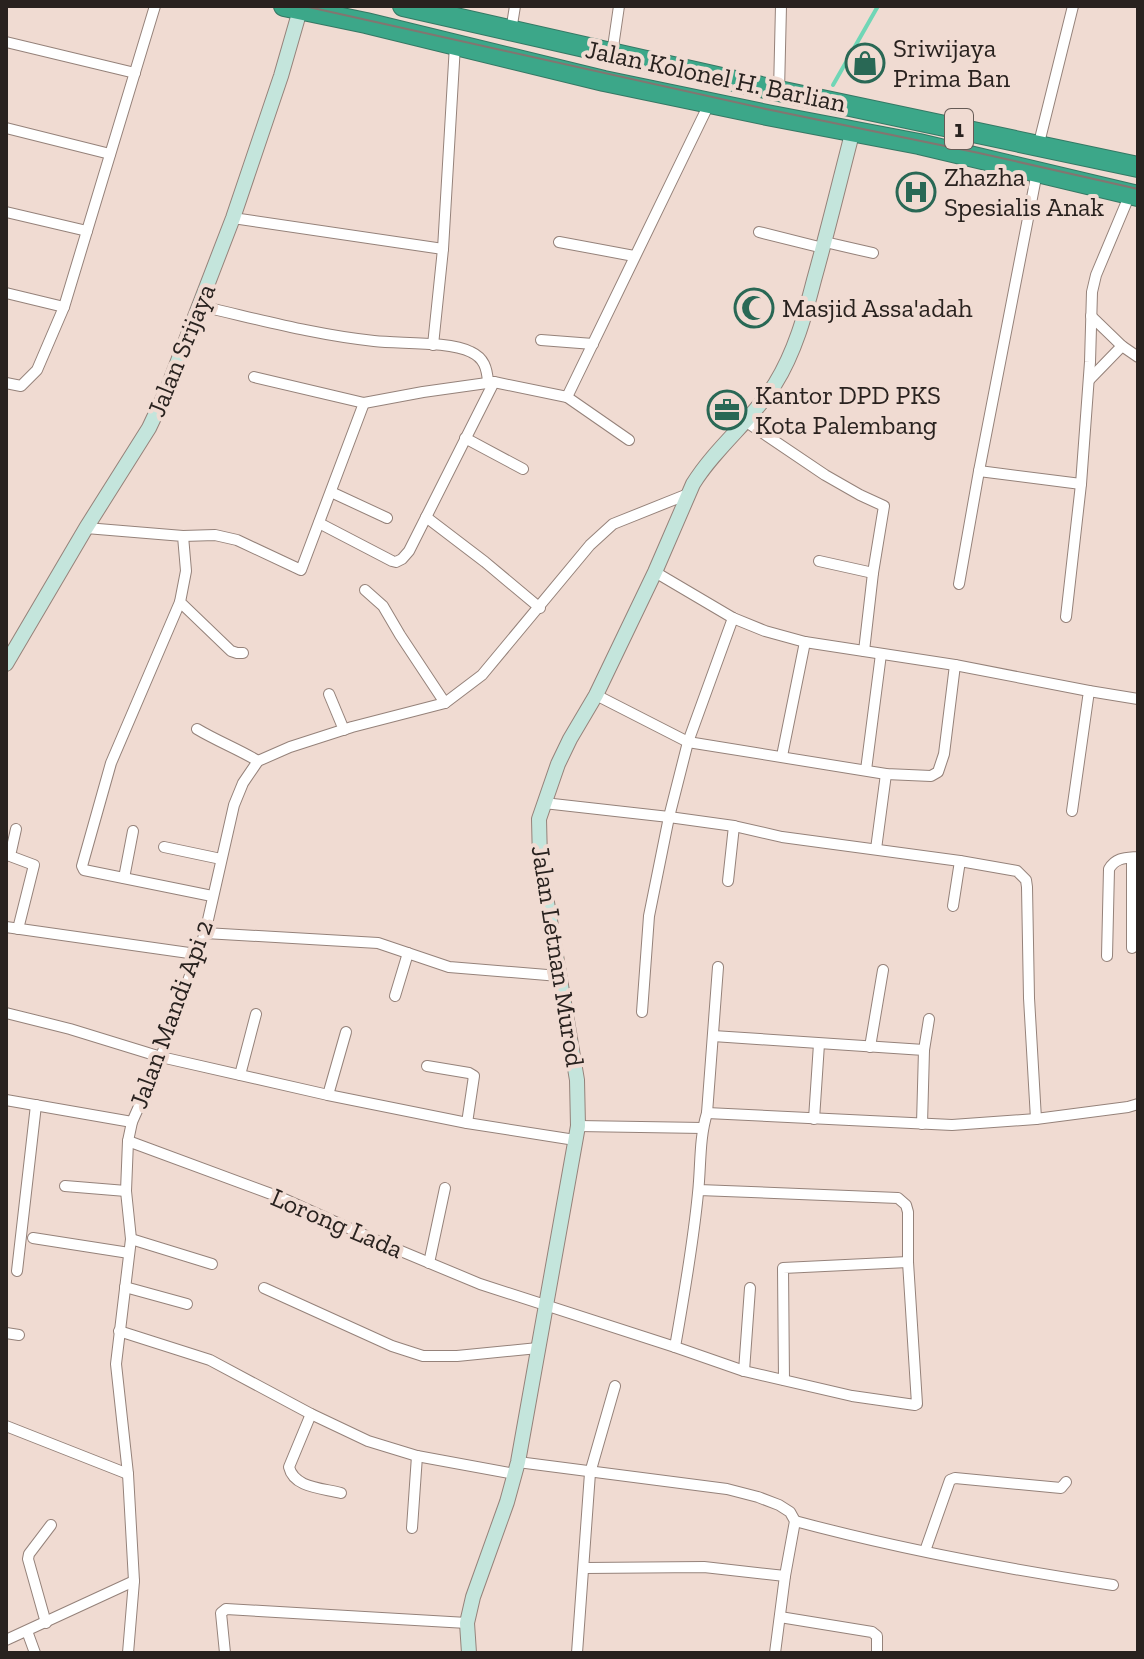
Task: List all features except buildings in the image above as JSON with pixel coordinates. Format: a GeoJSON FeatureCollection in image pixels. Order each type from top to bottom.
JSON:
{"type":"FeatureCollection","features":[{"type":"Feature","properties":{"kind":"highway","name":"Jalan Kolonel H. Barlian"},"geometry":{"type":"LineString","coordinates":[[403,6],[612,54]]}},
{"type":"Feature","properties":{"kind":"highway","name":"Jalan Kolonel H. Barlian"},"geometry":{"type":"LineString","coordinates":[[292,8],[604,81],[853,130],[1134,195]]}},
{"type":"Feature","properties":{"kind":"highway","name":"1"},"geometry":{"type":"LineString","coordinates":[[612,54],[1138,167]]}},
{"type":"Feature","properties":{"kind":"street"},"geometry":{"type":"LineString","coordinates":[[6,383],[21,386],[34,374],[64,307],[155,6]]}},
{"type":"Feature","properties":{"kind":"street"},"geometry":{"type":"LineString","coordinates":[[511,31],[515,6]]}},
{"type":"Feature","properties":{"kind":"street"},"geometry":{"type":"LineString","coordinates":[[612,54],[619,6]]}},
{"type":"Feature","properties":{"kind":"street"},"geometry":{"type":"LineString","coordinates":[[779,91],[781,6]]}},
{"type":"Feature","properties":{"kind":"street"},"geometry":{"type":"LineString","coordinates":[[1038,147],[1073,6]]}},
{"type":"Feature","properties":{"kind":"street","name":"Jalan Srijaya"},"geometry":{"type":"LineString","coordinates":[[6,664],[149,428],[233,218],[281,76],[292,8]]}},
{"type":"Feature","properties":{"kind":"street"},"geometry":{"type":"LineString","coordinates":[[6,42],[135,73]]}},
{"type":"Feature","properties":{"kind":"street"},"geometry":{"type":"LineString","coordinates":[[433,345],[443,249],[455,45]]}},
{"type":"Feature","properties":{"kind":"street"},"geometry":{"type":"LineString","coordinates":[[567,397],[710,102]]}},
{"type":"Feature","properties":{"kind":"street"},"geometry":{"type":"LineString","coordinates":[[6,128],[110,154]]}},
{"type":"Feature","properties":{"kind":"street","name":"Jalan Letnan Murod"},"geometry":{"type":"LineString","coordinates":[[469,1653],[467,1623],[473,1597],[504,1514],[516,1468],[577,1133],[577,1080],[540,861],[539,819],[564,751],[596,695],[655,572],[688,494],[701,471],[775,384],[793,348],[824,245],[853,130]]}},
{"type":"Feature","properties":{"kind":"street"},"geometry":{"type":"LineString","coordinates":[[959,584],[1037,172]]}},
{"type":"Feature","properties":{"kind":"street"},"geometry":{"type":"LineString","coordinates":[[1066,617],[1081,484],[1093,283],[1134,195]]}},
{"type":"Feature","properties":{"kind":"street"},"geometry":{"type":"LineString","coordinates":[[6,212],[87,231]]}},
{"type":"Feature","properties":{"kind":"street"},"geometry":{"type":"LineString","coordinates":[[233,218],[443,249]]}},
{"type":"Feature","properties":{"kind":"street"},"geometry":{"type":"LineString","coordinates":[[759,232],[873,253]]}},
{"type":"Feature","properties":{"kind":"street"},"geometry":{"type":"LineString","coordinates":[[559,242],[634,256]]}},
{"type":"Feature","properties":{"kind":"street"},"geometry":{"type":"LineString","coordinates":[[6,293],[64,307]]}},
{"type":"Feature","properties":{"kind":"street"},"geometry":{"type":"LineString","coordinates":[[200,306],[332,335],[464,349],[475,353],[484,363],[491,382],[409,551],[402,559],[396,562],[319,523]]}},
{"type":"Feature","properties":{"kind":"street"},"geometry":{"type":"LineString","coordinates":[[1091,316],[1138,357]]}},
{"type":"Feature","properties":{"kind":"street"},"geometry":{"type":"LineString","coordinates":[[541,340],[593,344]]}},
{"type":"Feature","properties":{"kind":"street"},"geometry":{"type":"LineString","coordinates":[[1089,380],[1122,346]]}},
{"type":"Feature","properties":{"kind":"street"},"geometry":{"type":"LineString","coordinates":[[254,377],[364,403],[491,382],[567,397],[629,440]]}},
{"type":"Feature","properties":{"kind":"street"},"geometry":{"type":"LineString","coordinates":[[86,528],[183,536],[215,535],[237,540],[301,570],[364,403]]}},
{"type":"Feature","properties":{"kind":"street"},"geometry":{"type":"LineString","coordinates":[[745,421],[825,475],[884,505],[864,651]]}},
{"type":"Feature","properties":{"kind":"street"},"geometry":{"type":"LineString","coordinates":[[465,438],[523,469]]}},
{"type":"Feature","properties":{"kind":"street"},"geometry":{"type":"LineString","coordinates":[[979,471],[1081,484]]}},
{"type":"Feature","properties":{"kind":"street"},"geometry":{"type":"LineString","coordinates":[[331,492],[387,518]]}},
{"type":"Feature","properties":{"kind":"street"},"geometry":{"type":"LineString","coordinates":[[197,729],[258,761],[344,730],[445,703],[482,675],[607,528],[688,494]]}},
{"type":"Feature","properties":{"kind":"street"},"geometry":{"type":"LineString","coordinates":[[426,517],[540,608]]}},
{"type":"Feature","properties":{"kind":"street"},"geometry":{"type":"LineString","coordinates":[[183,536],[186,571],[180,602],[111,763],[82,866],[84,870],[212,896]]}},
{"type":"Feature","properties":{"kind":"street"},"geometry":{"type":"LineString","coordinates":[[819,561],[873,573]]}},
{"type":"Feature","properties":{"kind":"street"},"geometry":{"type":"LineString","coordinates":[[655,572],[733,618],[805,642],[955,665],[1138,699]]}},
{"type":"Feature","properties":{"kind":"street"},"geometry":{"type":"LineString","coordinates":[[365,590],[383,606],[445,703]]}},
{"type":"Feature","properties":{"kind":"street"},"geometry":{"type":"LineString","coordinates":[[180,602],[231,651],[243,653]]}},
{"type":"Feature","properties":{"kind":"street"},"geometry":{"type":"LineString","coordinates":[[642,1012],[649,916],[669,817],[688,742],[733,618]]}},
{"type":"Feature","properties":{"kind":"street"},"geometry":{"type":"LineString","coordinates":[[782,756],[805,642]]}},
{"type":"Feature","properties":{"kind":"street"},"geometry":{"type":"LineString","coordinates":[[866,770],[881,654]]}},
{"type":"Feature","properties":{"kind":"street"},"geometry":{"type":"LineString","coordinates":[[596,695],[688,742],[886,774],[931,776],[937,774],[944,754],[955,665]]}},
{"type":"Feature","properties":{"kind":"street"},"geometry":{"type":"LineString","coordinates":[[1072,811],[1089,691]]}},
{"type":"Feature","properties":{"kind":"street"},"geometry":{"type":"LineString","coordinates":[[329,694],[344,730]]}},
{"type":"Feature","properties":{"kind":"street","name":"Jalan Mandi Api 2"},"geometry":{"type":"LineString","coordinates":[[128,1653],[134,1581],[128,1474],[116,1364],[131,1239],[126,1191],[128,1141],[132,1122],[161,1057],[205,933],[234,805],[243,783],[258,761]]}},
{"type":"Feature","properties":{"kind":"street"},"geometry":{"type":"LineString","coordinates":[[876,849],[886,774]]}},
{"type":"Feature","properties":{"kind":"street"},"geometry":{"type":"LineString","coordinates":[[544,803],[734,826],[782,837],[1017,871],[1026,880],[1032,1120]]}},
{"type":"Feature","properties":{"kind":"street"},"geometry":{"type":"LineString","coordinates":[[728,881],[734,826]]}},
{"type":"Feature","properties":{"kind":"street"},"geometry":{"type":"LineString","coordinates":[[16,829],[10,856],[34,865],[12,928],[196,954]]}},
{"type":"Feature","properties":{"kind":"street"},"geometry":{"type":"LineString","coordinates":[[124,878],[133,831]]}},
{"type":"Feature","properties":{"kind":"street"},"geometry":{"type":"LineString","coordinates":[[164,847],[221,859]]}},
{"type":"Feature","properties":{"kind":"street"},"geometry":{"type":"LineString","coordinates":[[1107,956],[1109,869],[1116,860],[1135,858],[1132,948]]}},
{"type":"Feature","properties":{"kind":"street"},"geometry":{"type":"LineString","coordinates":[[953,906],[960,861]]}},
{"type":"Feature","properties":{"kind":"street"},"geometry":{"type":"LineString","coordinates":[[205,933],[378,943],[449,967],[559,976]]}},
{"type":"Feature","properties":{"kind":"street"},"geometry":{"type":"LineString","coordinates":[[395,996],[408,953]]}},
{"type":"Feature","properties":{"kind":"street"},"geometry":{"type":"LineString","coordinates":[[675,1347],[699,1190],[718,967]]}},
{"type":"Feature","properties":{"kind":"street"},"geometry":{"type":"LineString","coordinates":[[870,1047],[883,970]]}},
{"type":"Feature","properties":{"kind":"street"},"geometry":{"type":"LineString","coordinates":[[6,1013],[161,1057],[467,1123],[577,1133],[703,1128]]}},
{"type":"Feature","properties":{"kind":"street"},"geometry":{"type":"LineString","coordinates":[[240,1075],[256,1014]]}},
{"type":"Feature","properties":{"kind":"street"},"geometry":{"type":"LineString","coordinates":[[922,1124],[924,1050],[929,1019]]}},
{"type":"Feature","properties":{"kind":"street"},"geometry":{"type":"LineString","coordinates":[[328,1095],[346,1032]]}},
{"type":"Feature","properties":{"kind":"street"},"geometry":{"type":"LineString","coordinates":[[713,1036],[924,1050]]}},
{"type":"Feature","properties":{"kind":"street"},"geometry":{"type":"LineString","coordinates":[[814,1119],[819,1044]]}},
{"type":"Feature","properties":{"kind":"street"},"geometry":{"type":"LineString","coordinates":[[427,1066],[474,1076],[467,1123]]}},
{"type":"Feature","properties":{"kind":"street"},"geometry":{"type":"LineString","coordinates":[[6,1100],[132,1122]]}},
{"type":"Feature","properties":{"kind":"street"},"geometry":{"type":"LineString","coordinates":[[707,1113],[952,1125],[1032,1120],[1138,1104]]}},
{"type":"Feature","properties":{"kind":"street"},"geometry":{"type":"LineString","coordinates":[[17,1271],[36,1105]]}},
{"type":"Feature","properties":{"kind":"street","name":"Lorong Lada"},"geometry":{"type":"LineString","coordinates":[[128,1141],[282,1198],[480,1284],[744,1371],[852,1396],[917,1404],[908,1262]]}},
{"type":"Feature","properties":{"kind":"street"},"geometry":{"type":"LineString","coordinates":[[65,1186],[126,1191]]}},
{"type":"Feature","properties":{"kind":"street"},"geometry":{"type":"LineString","coordinates":[[429,1263],[445,1188]]}},
{"type":"Feature","properties":{"kind":"street"},"geometry":{"type":"LineString","coordinates":[[699,1190],[898,1198],[906,1205],[908,1262],[783,1268],[784,1380]]}},
{"type":"Feature","properties":{"kind":"street"},"geometry":{"type":"LineString","coordinates":[[33,1238],[129,1253]]}},
{"type":"Feature","properties":{"kind":"street"},"geometry":{"type":"LineString","coordinates":[[131,1239],[212,1264]]}},
{"type":"Feature","properties":{"kind":"street"},"geometry":{"type":"LineString","coordinates":[[125,1287],[187,1304]]}},
{"type":"Feature","properties":{"kind":"street"},"geometry":{"type":"LineString","coordinates":[[264,1288],[392,1346],[423,1356],[538,1348]]}},
{"type":"Feature","properties":{"kind":"street"},"geometry":{"type":"LineString","coordinates":[[744,1371],[750,1288]]}},
{"type":"Feature","properties":{"kind":"street"},"geometry":{"type":"LineString","coordinates":[[119,1331],[210,1360],[368,1441],[417,1456],[727,1489],[779,1505],[790,1512],[795,1521],[775,1653]]}},
{"type":"Feature","properties":{"kind":"street"},"geometry":{"type":"LineString","coordinates":[[6,1333],[19,1335]]}},
{"type":"Feature","properties":{"kind":"street"},"geometry":{"type":"LineString","coordinates":[[577,1653],[590,1473],[615,1386]]}},
{"type":"Feature","properties":{"kind":"street"},"geometry":{"type":"LineString","coordinates":[[311,1414],[289,1467],[291,1476],[298,1482],[341,1493]]}},
{"type":"Feature","properties":{"kind":"street"},"geometry":{"type":"LineString","coordinates":[[6,1426],[128,1474]]}},
{"type":"Feature","properties":{"kind":"street"},"geometry":{"type":"LineString","coordinates":[[412,1528],[417,1456]]}},
{"type":"Feature","properties":{"kind":"street"},"geometry":{"type":"LineString","coordinates":[[925,1551],[950,1480],[1064,1485]]}},
{"type":"Feature","properties":{"kind":"street"},"geometry":{"type":"LineString","coordinates":[[795,1521],[1038,1574],[1113,1585]]}},
{"type":"Feature","properties":{"kind":"street"},"geometry":{"type":"LineString","coordinates":[[46,1623],[28,1559],[51,1525]]}},
{"type":"Feature","properties":{"kind":"street"},"geometry":{"type":"LineString","coordinates":[[585,1568],[704,1567],[785,1576]]}},
{"type":"Feature","properties":{"kind":"street"},"geometry":{"type":"LineString","coordinates":[[6,1640],[134,1581]]}},
{"type":"Feature","properties":{"kind":"street"},"geometry":{"type":"LineString","coordinates":[[225,1653],[221,1613],[226,1609],[467,1623]]}},
{"type":"Feature","properties":{"kind":"street"},"geometry":{"type":"LineString","coordinates":[[780,1617],[872,1632],[877,1636],[879,1653]]}},
{"type":"Feature","properties":{"kind":"street"},"geometry":{"type":"LineString","coordinates":[[27,1631],[35,1653]]}},
{"type":"Feature","properties":{"kind":"waterway"},"geometry":{"type":"LineString","coordinates":[[833,85],[878,6]]}},
{"type":"Feature","properties":{"kind":"tram line"},"geometry":{"type":"LineString","coordinates":[[304,6],[1138,189]]}},
{"type":"Feature","properties":{"kind":"place","name":"Sriwijaya Prima Ban"},"geometry":{"type":"Point","coordinates":[865,63]}},
{"type":"Feature","properties":{"kind":"place","name":"Zhazha Spesialis Anak"},"geometry":{"type":"Point","coordinates":[916,192]}},
{"type":"Feature","properties":{"kind":"place","name":"Masjid Assa'adah"},"geometry":{"type":"Point","coordinates":[754,308]}},
{"type":"Feature","properties":{"kind":"place","name":"Kantor DPD PKS Kota Palembang"},"geometry":{"type":"Point","coordinates":[727,410]}}]}
